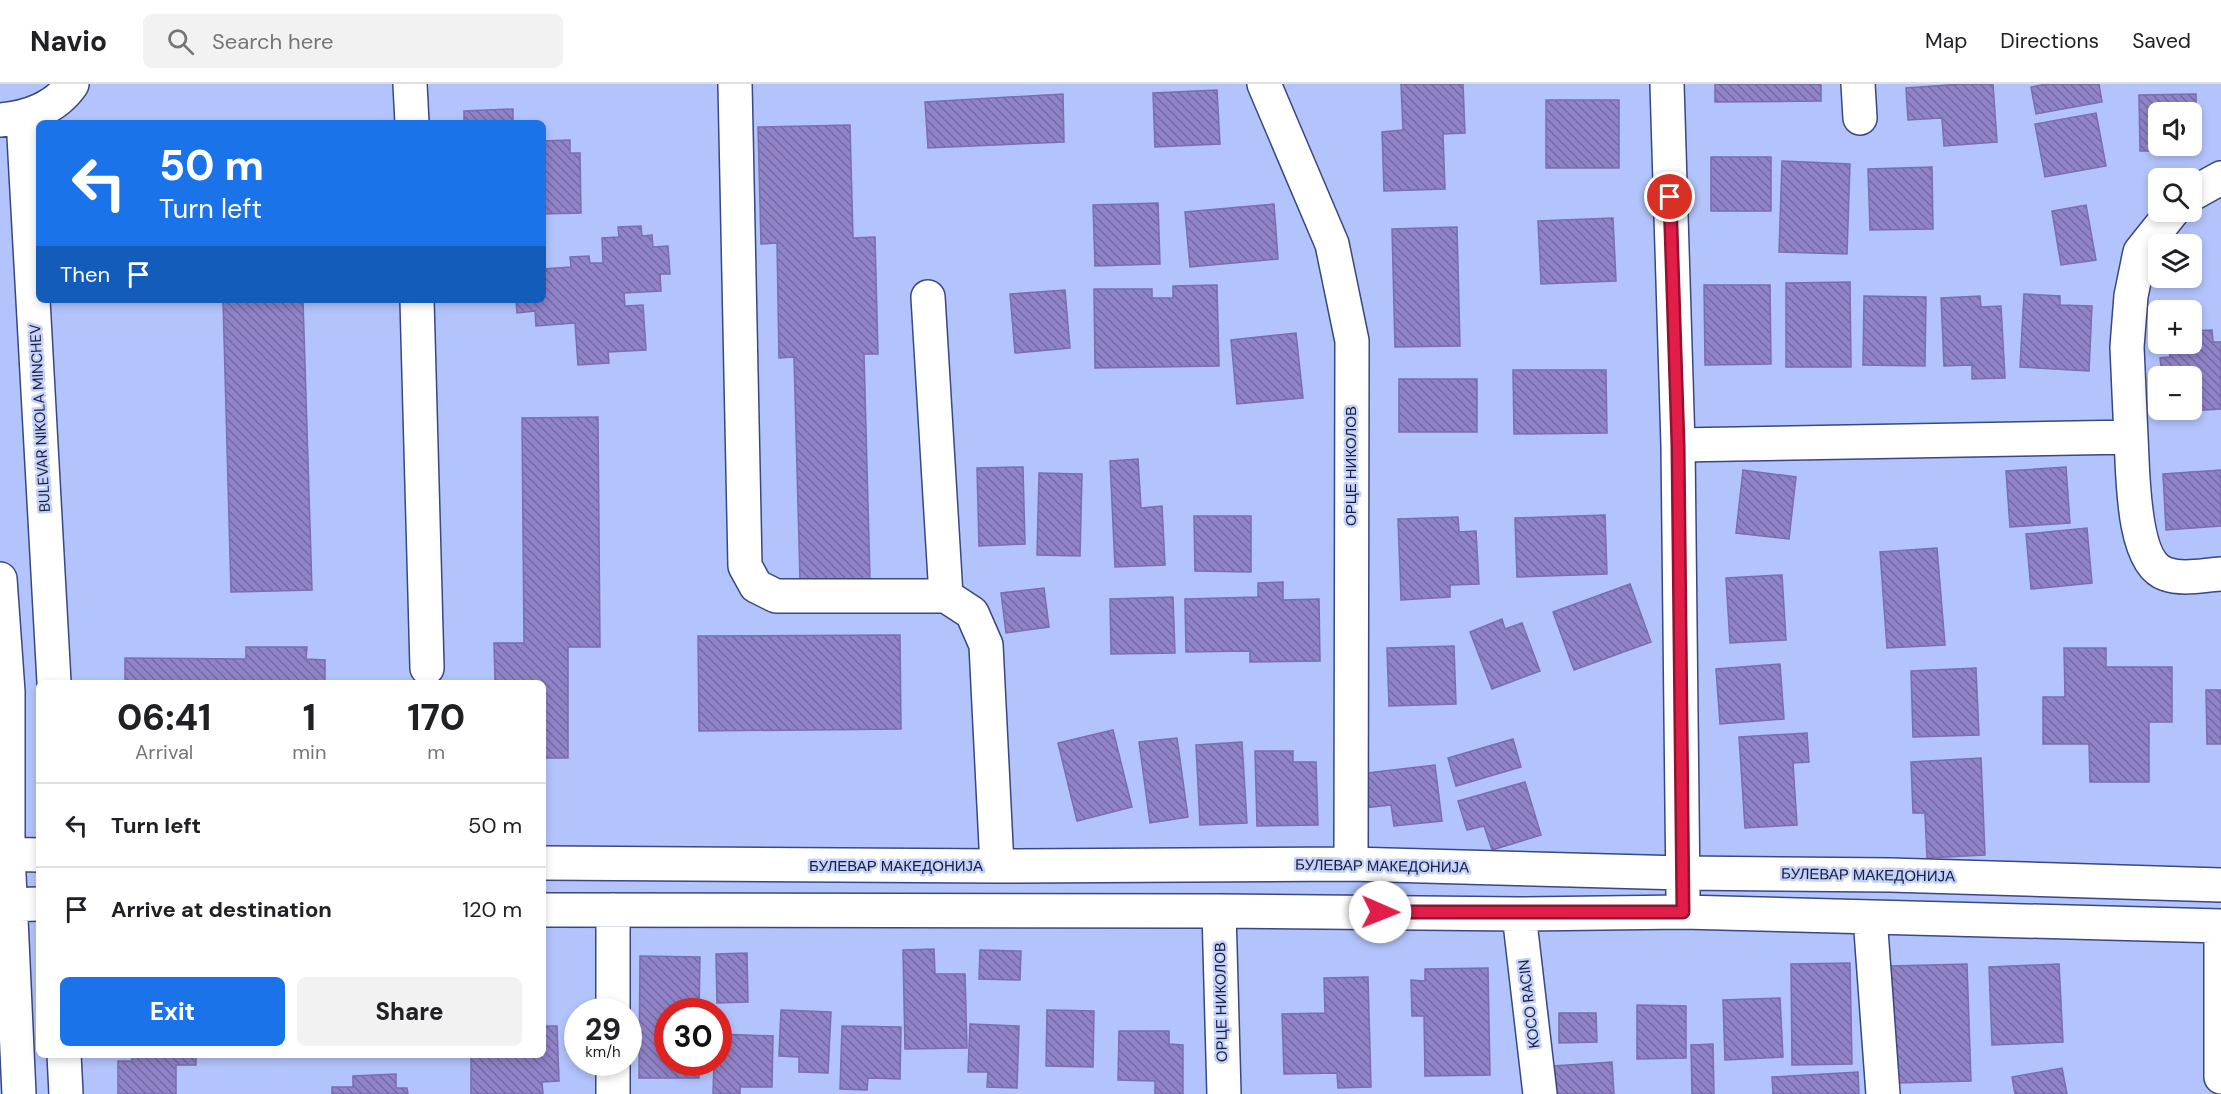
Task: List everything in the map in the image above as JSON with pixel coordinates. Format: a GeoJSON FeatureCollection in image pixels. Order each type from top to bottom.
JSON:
{"type":"FeatureCollection","features":[{"type":"Feature","properties":{"kind":"street"},"geometry":{"type":"LineString","coordinates":[[12,119],[49,106],[72,84]]}},
{"type":"Feature","properties":{"kind":"street"},"geometry":{"type":"LineString","coordinates":[[410,84],[412,120]]}},
{"type":"Feature","properties":{"kind":"street"},"geometry":{"type":"LineString","coordinates":[[735,84],[745,566],[756,586],[776,596],[946,596],[972,613],[986,645],[997,866]]}},
{"type":"Feature","properties":{"kind":"street","name":"ОРЦЕ НИКОЛОВ"},"geometry":{"type":"LineString","coordinates":[[1264,84],[1332,244],[1352,341],[1351,864]]}},
{"type":"Feature","properties":{"kind":"street"},"geometry":{"type":"LineString","coordinates":[[1667,84],[1678,445],[1683,912]]}},
{"type":"Feature","properties":{"kind":"street"},"geometry":{"type":"LineString","coordinates":[[1858,84],[1860,118]]}},
{"type":"Feature","properties":{"kind":"street","name":"BULEVAR NIKOLA MINCHEV"},"geometry":{"type":"LineString","coordinates":[[12,119],[54,680]]}},
{"type":"Feature","properties":{"kind":"street"},"geometry":{"type":"LineString","coordinates":[[2202,188],[2221,178]]}},
{"type":"Feature","properties":{"kind":"street"},"geometry":{"type":"LineString","coordinates":[[2164,222],[2140,252],[2131,296],[2127,347],[2139,535],[2147,557],[2163,574],[2179,577],[2221,574]]}},
{"type":"Feature","properties":{"kind":"street"},"geometry":{"type":"LineString","coordinates":[[928,297],[946,596]]}},
{"type":"Feature","properties":{"kind":"street"},"geometry":{"type":"LineString","coordinates":[[417,303],[428,668]]}},
{"type":"Feature","properties":{"kind":"street"},"geometry":{"type":"LineString","coordinates":[[1678,445],[2131,437]]}},
{"type":"Feature","properties":{"kind":"street"},"geometry":{"type":"LineString","coordinates":[[0,579],[4,699],[16,854],[17,905],[9,1047],[19,1094]]}},
{"type":"Feature","properties":{"kind":"street","name":"БУЛЕВАР МАКЕДОНИЈА"},"geometry":{"type":"LineString","coordinates":[[546,863],[997,866],[1351,864],[1683,873],[1890,875],[2221,885]]}},
{"type":"Feature","properties":{"kind":"street"},"geometry":{"type":"LineString","coordinates":[[546,910],[1519,914],[1683,912],[2221,926],[2221,1077]]}},
{"type":"Feature","properties":{"kind":"street"},"geometry":{"type":"LineString","coordinates":[[613,910],[613,998]]}},
{"type":"Feature","properties":{"kind":"street","name":"ОРЦЕ НИКОЛОВ"},"geometry":{"type":"LineString","coordinates":[[1219,911],[1224,1094]]}},
{"type":"Feature","properties":{"kind":"street","name":"KOCO RACIN"},"geometry":{"type":"LineString","coordinates":[[1519,914],[1540,1094]]}},
{"type":"Feature","properties":{"kind":"street"},"geometry":{"type":"LineString","coordinates":[[1870,917],[1883,1094]]}},
{"type":"Feature","properties":{"kind":"street"},"geometry":{"type":"LineString","coordinates":[[64,1058],[66,1094]]}},
{"type":"Feature","properties":{"kind":"street"},"geometry":{"type":"LineString","coordinates":[[613,1076],[613,1094]]}},
{"type":"Feature","properties":{"kind":"building"},"geometry":{"type":"Polygon","coordinates":[[[1401,84],[1463,84],[1465,133],[1443,134],[1445,189],[1384,191],[1382,132],[1403,130],[1401,84]]]}},
{"type":"Feature","properties":{"kind":"building"},"geometry":{"type":"Polygon","coordinates":[[[1715,84],[1821,84],[1821,101],[1715,102],[1715,84]]]}},
{"type":"Feature","properties":{"kind":"building"},"geometry":{"type":"Polygon","coordinates":[[[1993,84],[1997,142],[1944,146],[1942,118],[1908,120],[1906,88],[1993,84]]]}},
{"type":"Feature","properties":{"kind":"building"},"geometry":{"type":"Polygon","coordinates":[[[2047,84],[2099,84],[2102,102],[2036,114],[2031,87],[2047,84]]]}},
{"type":"Feature","properties":{"kind":"building"},"geometry":{"type":"Polygon","coordinates":[[[1217,90],[1220,144],[1155,147],[1153,93],[1217,90]]]}},
{"type":"Feature","properties":{"kind":"building"},"geometry":{"type":"Polygon","coordinates":[[[1063,94],[1064,142],[928,148],[925,102],[1063,94]]]}},
{"type":"Feature","properties":{"kind":"building"},"geometry":{"type":"Polygon","coordinates":[[[2196,94],[2196,102],[2148,102],[2148,151],[2140,151],[2139,95],[2196,94]]]}},
{"type":"Feature","properties":{"kind":"building"},"geometry":{"type":"Polygon","coordinates":[[[1546,100],[1619,100],[1619,168],[1546,168],[1546,100]]]}},
{"type":"Feature","properties":{"kind":"building"},"geometry":{"type":"Polygon","coordinates":[[[513,109],[513,120],[464,120],[464,111],[513,109]]]}},
{"type":"Feature","properties":{"kind":"building"},"geometry":{"type":"Polygon","coordinates":[[[2096,113],[2106,166],[2045,177],[2035,124],[2096,113]]]}},
{"type":"Feature","properties":{"kind":"building"},"geometry":{"type":"Polygon","coordinates":[[[850,125],[853,238],[875,237],[878,354],[864,354],[870,579],[800,580],[794,357],[779,358],[777,243],[761,244],[758,127],[850,125]]]}},
{"type":"Feature","properties":{"kind":"building"},"geometry":{"type":"Polygon","coordinates":[[[570,140],[570,153],[580,153],[581,213],[546,214],[546,141],[570,140]]]}},
{"type":"Feature","properties":{"kind":"building"},"geometry":{"type":"Polygon","coordinates":[[[1711,157],[1771,157],[1771,211],[1711,211],[1711,157]]]}},
{"type":"Feature","properties":{"kind":"building"},"geometry":{"type":"Polygon","coordinates":[[[1782,161],[1850,164],[1847,254],[1779,252],[1782,161]]]}},
{"type":"Feature","properties":{"kind":"building"},"geometry":{"type":"Polygon","coordinates":[[[1932,167],[1933,229],[1870,230],[1868,169],[1932,167]]]}},
{"type":"Feature","properties":{"kind":"building"},"geometry":{"type":"Polygon","coordinates":[[[1158,203],[1160,264],[1095,266],[1093,205],[1158,203]]]}},
{"type":"Feature","properties":{"kind":"building"},"geometry":{"type":"Polygon","coordinates":[[[1274,204],[1278,259],[1190,267],[1185,212],[1274,204]]]}},
{"type":"Feature","properties":{"kind":"building"},"geometry":{"type":"Polygon","coordinates":[[[2086,205],[2096,260],[2061,265],[2052,211],[2086,205]]]}},
{"type":"Feature","properties":{"kind":"building"},"geometry":{"type":"Polygon","coordinates":[[[1613,218],[1616,281],[1541,284],[1538,221],[1613,218]]]}},
{"type":"Feature","properties":{"kind":"building"},"geometry":{"type":"Polygon","coordinates":[[[641,226],[642,236],[652,235],[653,247],[668,246],[670,274],[660,274],[661,291],[624,293],[625,306],[643,305],[646,350],[608,352],[609,363],[578,365],[575,323],[536,326],[535,311],[517,313],[516,303],[546,303],[546,269],[571,267],[570,257],[589,256],[590,263],[603,263],[602,238],[619,237],[618,227],[641,226]]]}},
{"type":"Feature","properties":{"kind":"building"},"geometry":{"type":"Polygon","coordinates":[[[1457,227],[1460,346],[1395,347],[1392,229],[1457,227]]]}},
{"type":"Feature","properties":{"kind":"building"},"geometry":{"type":"Polygon","coordinates":[[[1850,282],[1851,367],[1786,367],[1786,283],[1850,282]]]}},
{"type":"Feature","properties":{"kind":"building"},"geometry":{"type":"Polygon","coordinates":[[[1217,285],[1219,366],[1095,368],[1094,289],[1152,289],[1152,298],[1173,298],[1173,286],[1217,285]]]}},
{"type":"Feature","properties":{"kind":"building"},"geometry":{"type":"Polygon","coordinates":[[[1704,285],[1770,285],[1771,364],[1705,365],[1704,285]]]}},
{"type":"Feature","properties":{"kind":"building"},"geometry":{"type":"Polygon","coordinates":[[[1065,290],[1070,348],[1015,353],[1010,294],[1065,290]]]}},
{"type":"Feature","properties":{"kind":"building"},"geometry":{"type":"Polygon","coordinates":[[[2024,294],[2060,296],[2060,305],[2092,306],[2089,371],[2020,367],[2024,294]]]}},
{"type":"Feature","properties":{"kind":"building"},"geometry":{"type":"Polygon","coordinates":[[[1864,296],[1926,297],[1925,366],[1863,365],[1864,296]]]}},
{"type":"Feature","properties":{"kind":"building"},"geometry":{"type":"Polygon","coordinates":[[[1980,296],[1981,307],[2001,306],[2005,378],[1972,379],[1972,365],[1944,366],[1941,298],[1980,296]]]}},
{"type":"Feature","properties":{"kind":"building"},"geometry":{"type":"Polygon","coordinates":[[[223,303],[303,303],[312,590],[231,592],[223,303]]]}},
{"type":"Feature","properties":{"kind":"building"},"geometry":{"type":"Polygon","coordinates":[[[2202,330],[2212,330],[2213,342],[2221,342],[2221,409],[2202,410],[2202,366],[2161,366],[2160,358],[2170,357],[2170,354],[2202,354],[2202,330]]]}},
{"type":"Feature","properties":{"kind":"building"},"geometry":{"type":"Polygon","coordinates":[[[1296,333],[1303,398],[1237,404],[1231,340],[1296,333]]]}},
{"type":"Feature","properties":{"kind":"building"},"geometry":{"type":"Polygon","coordinates":[[[1513,370],[1606,370],[1607,433],[1514,434],[1513,370]]]}},
{"type":"Feature","properties":{"kind":"building"},"geometry":{"type":"Polygon","coordinates":[[[1399,379],[1477,379],[1477,432],[1399,432],[1399,379]]]}},
{"type":"Feature","properties":{"kind":"building"},"geometry":{"type":"Polygon","coordinates":[[[598,417],[600,647],[568,647],[568,758],[546,758],[546,680],[495,680],[494,643],[524,643],[522,418],[598,417]]]}},
{"type":"Feature","properties":{"kind":"building"},"geometry":{"type":"Polygon","coordinates":[[[1138,459],[1141,508],[1162,506],[1165,565],[1115,567],[1110,461],[1138,459]]]}},
{"type":"Feature","properties":{"kind":"building"},"geometry":{"type":"Polygon","coordinates":[[[1023,467],[1025,544],[979,546],[977,468],[1023,467]]]}},
{"type":"Feature","properties":{"kind":"building"},"geometry":{"type":"Polygon","coordinates":[[[2066,467],[2070,523],[2010,527],[2006,471],[2066,467]]]}},
{"type":"Feature","properties":{"kind":"building"},"geometry":{"type":"Polygon","coordinates":[[[1743,470],[1796,477],[1789,539],[1736,533],[1743,470]]]}},
{"type":"Feature","properties":{"kind":"building"},"geometry":{"type":"Polygon","coordinates":[[[2221,470],[2221,526],[2166,530],[2163,474],[2221,470]]]}},
{"type":"Feature","properties":{"kind":"building"},"geometry":{"type":"Polygon","coordinates":[[[1039,473],[1082,474],[1080,556],[1037,555],[1039,473]]]}},
{"type":"Feature","properties":{"kind":"building"},"geometry":{"type":"Polygon","coordinates":[[[1605,515],[1607,574],[1517,577],[1515,518],[1605,515]]]}},
{"type":"Feature","properties":{"kind":"building"},"geometry":{"type":"Polygon","coordinates":[[[1194,516],[1251,516],[1251,572],[1195,571],[1194,516]]]}},
{"type":"Feature","properties":{"kind":"building"},"geometry":{"type":"Polygon","coordinates":[[[1458,517],[1459,532],[1476,531],[1479,584],[1450,585],[1450,597],[1401,600],[1398,519],[1458,517]]]}},
{"type":"Feature","properties":{"kind":"building"},"geometry":{"type":"Polygon","coordinates":[[[2087,528],[2092,583],[2031,589],[2026,534],[2087,528]]]}},
{"type":"Feature","properties":{"kind":"building"},"geometry":{"type":"Polygon","coordinates":[[[1937,548],[1945,645],[1887,648],[1880,552],[1937,548]]]}},
{"type":"Feature","properties":{"kind":"building"},"geometry":{"type":"Polygon","coordinates":[[[1782,575],[1786,640],[1730,643],[1726,578],[1782,575]]]}},
{"type":"Feature","properties":{"kind":"building"},"geometry":{"type":"Polygon","coordinates":[[[1283,582],[1283,600],[1319,599],[1320,661],[1250,662],[1250,651],[1186,652],[1185,599],[1258,597],[1258,583],[1283,582]]]}},
{"type":"Feature","properties":{"kind":"building"},"geometry":{"type":"Polygon","coordinates":[[[1630,584],[1651,642],[1574,670],[1553,612],[1630,584]]]}},
{"type":"Feature","properties":{"kind":"building"},"geometry":{"type":"Polygon","coordinates":[[[1044,588],[1049,627],[1006,633],[1001,593],[1044,588]]]}},
{"type":"Feature","properties":{"kind":"building"},"geometry":{"type":"Polygon","coordinates":[[[1173,597],[1175,653],[1111,654],[1110,599],[1173,597]]]}},
{"type":"Feature","properties":{"kind":"building"},"geometry":{"type":"Polygon","coordinates":[[[1502,619],[1505,629],[1522,623],[1540,671],[1492,689],[1470,632],[1502,619]]]}},
{"type":"Feature","properties":{"kind":"building"},"geometry":{"type":"Polygon","coordinates":[[[900,635],[901,729],[699,731],[698,636],[900,635]]]}},
{"type":"Feature","properties":{"kind":"building"},"geometry":{"type":"Polygon","coordinates":[[[1454,646],[1456,704],[1389,706],[1387,648],[1454,646]]]}},
{"type":"Feature","properties":{"kind":"building"},"geometry":{"type":"Polygon","coordinates":[[[246,647],[307,647],[306,659],[325,660],[325,680],[125,680],[125,658],[246,659],[246,647]]]}},
{"type":"Feature","properties":{"kind":"building"},"geometry":{"type":"Polygon","coordinates":[[[2064,648],[2106,648],[2106,667],[2172,667],[2172,722],[2149,722],[2149,782],[2090,782],[2089,744],[2043,744],[2043,697],[2065,697],[2064,648]]]}},
{"type":"Feature","properties":{"kind":"building"},"geometry":{"type":"Polygon","coordinates":[[[1780,664],[1784,719],[1720,724],[1716,669],[1780,664]]]}},
{"type":"Feature","properties":{"kind":"building"},"geometry":{"type":"Polygon","coordinates":[[[1976,668],[1979,735],[1913,737],[1911,671],[1976,668]]]}},
{"type":"Feature","properties":{"kind":"building"},"geometry":{"type":"Polygon","coordinates":[[[2206,690],[2221,690],[2221,744],[2207,744],[2206,690]]]}},
{"type":"Feature","properties":{"kind":"building"},"geometry":{"type":"Polygon","coordinates":[[[1113,730],[1132,807],[1077,821],[1058,743],[1113,730]]]}},
{"type":"Feature","properties":{"kind":"building"},"geometry":{"type":"Polygon","coordinates":[[[1807,733],[1809,762],[1793,763],[1797,825],[1745,828],[1739,737],[1807,733]]]}},
{"type":"Feature","properties":{"kind":"building"},"geometry":{"type":"Polygon","coordinates":[[[1177,738],[1188,817],[1150,823],[1139,742],[1177,738]]]}},
{"type":"Feature","properties":{"kind":"building"},"geometry":{"type":"Polygon","coordinates":[[[1513,739],[1521,767],[1456,786],[1448,758],[1513,739]]]}},
{"type":"Feature","properties":{"kind":"building"},"geometry":{"type":"Polygon","coordinates":[[[1242,742],[1247,823],[1200,825],[1196,745],[1242,742]]]}},
{"type":"Feature","properties":{"kind":"building"},"geometry":{"type":"Polygon","coordinates":[[[1255,751],[1293,751],[1293,762],[1316,762],[1318,825],[1257,826],[1255,751]]]}},
{"type":"Feature","properties":{"kind":"building"},"geometry":{"type":"Polygon","coordinates":[[[1981,758],[1985,855],[1927,858],[1925,813],[1913,813],[1911,762],[1981,758]]]}},
{"type":"Feature","properties":{"kind":"building"},"geometry":{"type":"Polygon","coordinates":[[[1435,765],[1442,821],[1394,826],[1391,805],[1364,808],[1359,774],[1435,765]]]}},
{"type":"Feature","properties":{"kind":"building"},"geometry":{"type":"Polygon","coordinates":[[[1525,782],[1541,835],[1492,850],[1484,826],[1467,830],[1458,801],[1525,782]]]}},
{"type":"Feature","properties":{"kind":"building"},"geometry":{"type":"Polygon","coordinates":[[[934,949],[935,974],[965,974],[967,1048],[905,1049],[903,950],[934,949]]]}},
{"type":"Feature","properties":{"kind":"building"},"geometry":{"type":"Polygon","coordinates":[[[980,950],[1021,951],[1020,980],[979,979],[980,950]]]}},
{"type":"Feature","properties":{"kind":"building"},"geometry":{"type":"Polygon","coordinates":[[[747,953],[748,1002],[732,1003],[732,998],[717,998],[716,954],[747,953]]]}},
{"type":"Feature","properties":{"kind":"building"},"geometry":{"type":"Polygon","coordinates":[[[640,956],[700,957],[699,998],[654,998],[654,1076],[699,1076],[699,1078],[639,1078],[642,1076],[642,998],[640,998],[640,956]]]}},
{"type":"Feature","properties":{"kind":"building"},"geometry":{"type":"Polygon","coordinates":[[[1850,963],[1852,1064],[1792,1065],[1791,964],[1850,963]]]}},
{"type":"Feature","properties":{"kind":"building"},"geometry":{"type":"Polygon","coordinates":[[[1967,964],[1971,1081],[1895,1083],[1891,966],[1967,964]]]}},
{"type":"Feature","properties":{"kind":"building"},"geometry":{"type":"Polygon","coordinates":[[[2059,964],[2063,1042],[1992,1045],[1989,967],[2059,964]]]}},
{"type":"Feature","properties":{"kind":"building"},"geometry":{"type":"Polygon","coordinates":[[[1488,968],[1490,1075],[1425,1076],[1424,1016],[1412,1016],[1411,980],[1425,981],[1425,969],[1488,968]]]}},
{"type":"Feature","properties":{"kind":"building"},"geometry":{"type":"Polygon","coordinates":[[[1368,977],[1371,1087],[1338,1088],[1337,1073],[1284,1074],[1282,1014],[1325,1013],[1324,978],[1368,977]]]}},
{"type":"Feature","properties":{"kind":"building"},"geometry":{"type":"Polygon","coordinates":[[[1780,998],[1783,1057],[1725,1060],[1723,1000],[1780,998]]]}},
{"type":"Feature","properties":{"kind":"building"},"geometry":{"type":"Polygon","coordinates":[[[1637,1005],[1686,1006],[1686,1058],[1637,1059],[1637,1005]]]}},
{"type":"Feature","properties":{"kind":"building"},"geometry":{"type":"Polygon","coordinates":[[[781,1010],[831,1012],[828,1073],[799,1072],[799,1057],[779,1056],[781,1010]]]}},
{"type":"Feature","properties":{"kind":"building"},"geometry":{"type":"Polygon","coordinates":[[[1047,1010],[1094,1011],[1093,1067],[1046,1066],[1047,1010]]]}},
{"type":"Feature","properties":{"kind":"building"},"geometry":{"type":"Polygon","coordinates":[[[1559,1013],[1596,1013],[1597,1042],[1559,1043],[1559,1013]]]}},
{"type":"Feature","properties":{"kind":"building"},"geometry":{"type":"Polygon","coordinates":[[[970,1024],[1019,1026],[1017,1088],[987,1087],[988,1072],[968,1072],[970,1024]]]}},
{"type":"Feature","properties":{"kind":"building"},"geometry":{"type":"Polygon","coordinates":[[[546,1026],[557,1026],[559,1081],[542,1082],[543,1094],[471,1094],[471,1058],[546,1058],[546,1026]]]}},
{"type":"Feature","properties":{"kind":"building"},"geometry":{"type":"Polygon","coordinates":[[[842,1026],[901,1027],[900,1079],[868,1078],[867,1090],[840,1089],[842,1026]]]}},
{"type":"Feature","properties":{"kind":"building"},"geometry":{"type":"Polygon","coordinates":[[[1119,1031],[1169,1031],[1169,1044],[1183,1045],[1183,1094],[1155,1094],[1155,1081],[1118,1080],[1119,1031]]]}},
{"type":"Feature","properties":{"kind":"building"},"geometry":{"type":"Polygon","coordinates":[[[732,1035],[773,1036],[772,1087],[740,1087],[740,1094],[713,1094],[714,1076],[732,1076],[732,1035]]]}},
{"type":"Feature","properties":{"kind":"building"},"geometry":{"type":"Polygon","coordinates":[[[1713,1044],[1714,1094],[1692,1094],[1691,1045],[1713,1044]]]}},
{"type":"Feature","properties":{"kind":"building"},"geometry":{"type":"Polygon","coordinates":[[[132,1058],[196,1058],[196,1065],[176,1065],[176,1094],[118,1094],[118,1061],[132,1061],[132,1058]]]}},
{"type":"Feature","properties":{"kind":"building"},"geometry":{"type":"Polygon","coordinates":[[[1612,1062],[1614,1094],[1554,1094],[1553,1066],[1612,1062]]]}},
{"type":"Feature","properties":{"kind":"building"},"geometry":{"type":"Polygon","coordinates":[[[2062,1068],[2067,1094],[2015,1094],[2012,1077],[2062,1068]]]}},
{"type":"Feature","properties":{"kind":"building"},"geometry":{"type":"Polygon","coordinates":[[[1858,1072],[1859,1094],[1773,1094],[1772,1077],[1858,1072]]]}},
{"type":"Feature","properties":{"kind":"building"},"geometry":{"type":"Polygon","coordinates":[[[396,1074],[396,1088],[407,1088],[408,1094],[332,1094],[332,1087],[353,1087],[353,1076],[396,1074]]]}},
{"type":"Feature","properties":{"kind":"route"},"geometry":{"type":"LineString","coordinates":[[1380,912],[1519,914],[1683,912],[1678,445],[1670,197]]}}]}
